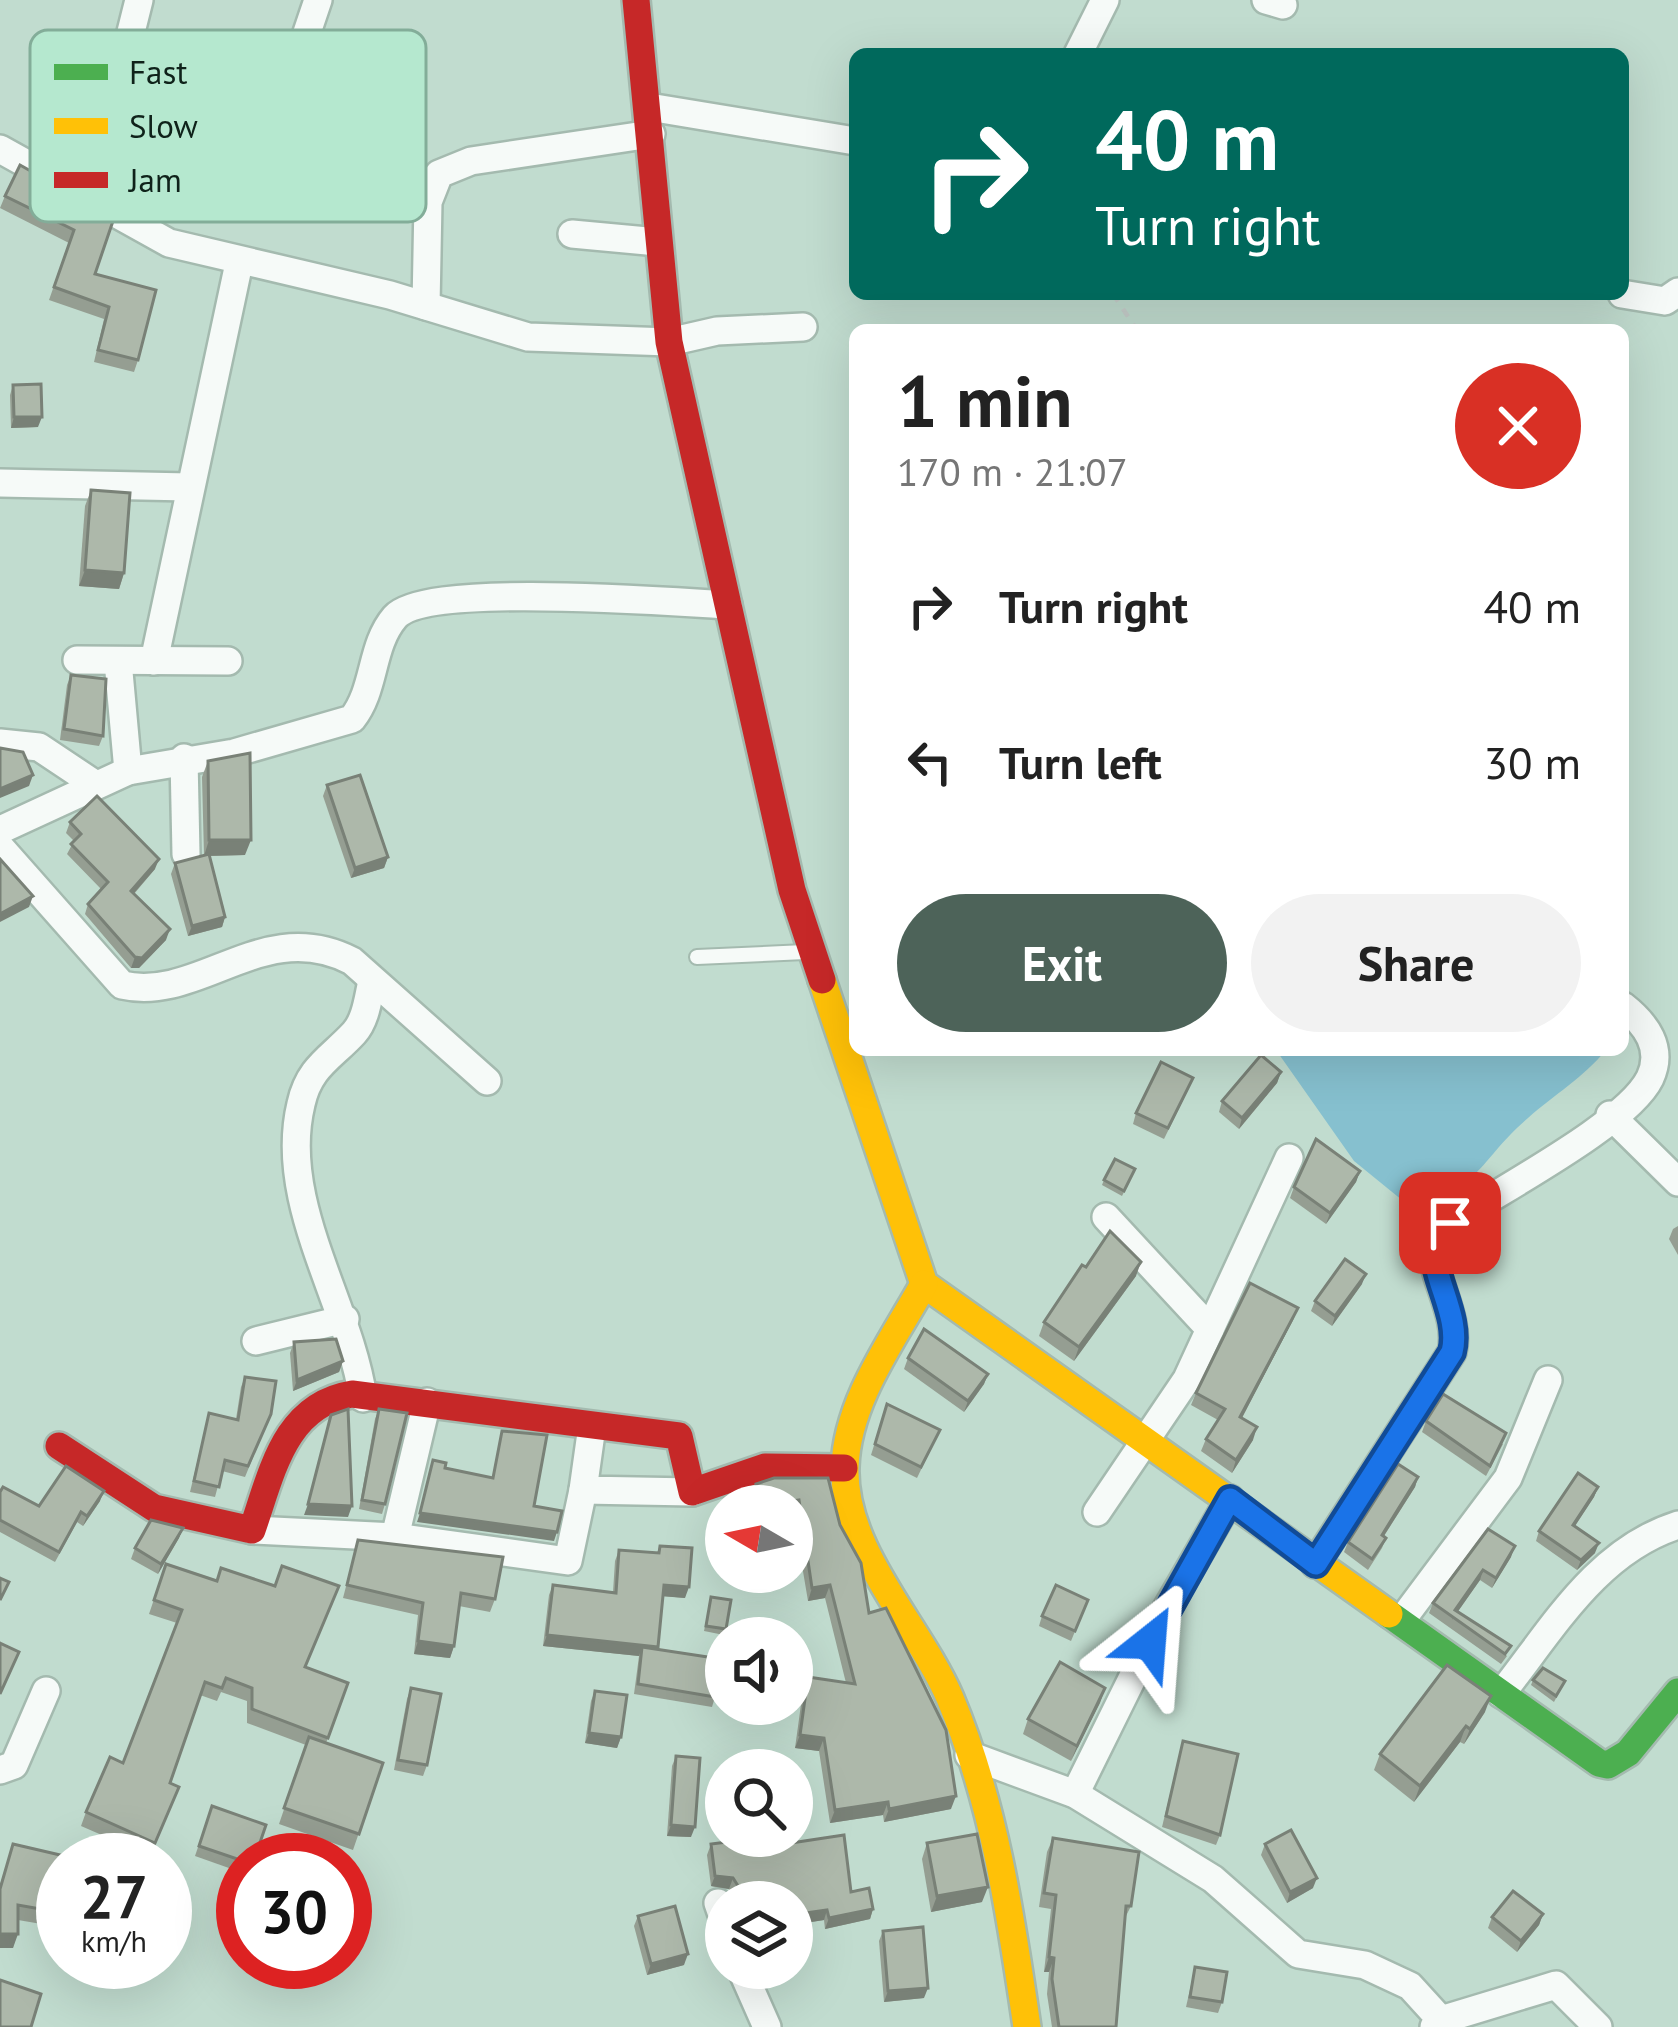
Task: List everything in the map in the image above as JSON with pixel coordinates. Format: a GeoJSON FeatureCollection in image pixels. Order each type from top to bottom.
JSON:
{"type":"FeatureCollection","features":[{"type":"Feature","properties":{"kind":"street"},"geometry":{"type":"LineString","coordinates":[[132,30],[139,0]]}},
{"type":"Feature","properties":{"kind":"street"},"geometry":{"type":"LineString","coordinates":[[308,30],[318,0]]}},
{"type":"Feature","properties":{"kind":"street"},"geometry":{"type":"LineString","coordinates":[[636,0],[669,342],[792,890],[924,1284],[1608,1765],[1628,1753],[1678,1692]]}},
{"type":"Feature","properties":{"kind":"street"},"geometry":{"type":"LineString","coordinates":[[1081,48],[1105,0]]}},
{"type":"Feature","properties":{"kind":"street"},"geometry":{"type":"LineString","coordinates":[[426,306],[428,202],[439,174],[471,161],[650,120],[849,140]]}},
{"type":"Feature","properties":{"kind":"street"},"geometry":{"type":"LineString","coordinates":[[0,149],[30,165]]}},
{"type":"Feature","properties":{"kind":"street"},"geometry":{"type":"LineString","coordinates":[[134,222],[170,243],[426,306],[528,337],[669,342],[735,329],[803,327]]}},
{"type":"Feature","properties":{"kind":"street"},"geometry":{"type":"LineString","coordinates":[[572,234],[658,242]]}},
{"type":"Feature","properties":{"kind":"street"},"geometry":{"type":"LineString","coordinates":[[154,661],[239,262]]}},
{"type":"Feature","properties":{"kind":"street"},"geometry":{"type":"LineString","coordinates":[[1629,295],[1665,301],[1678,292]]}},
{"type":"Feature","properties":{"kind":"street"},"geometry":{"type":"LineString","coordinates":[[0,483],[189,487]]}},
{"type":"Feature","properties":{"kind":"street"},"geometry":{"type":"LineString","coordinates":[[0,830],[128,771],[234,753],[352,719],[363,704],[383,635],[400,612],[418,603],[489,598],[728,605]]}},
{"type":"Feature","properties":{"kind":"street"},"geometry":{"type":"LineString","coordinates":[[77,660],[228,661]]}},
{"type":"Feature","properties":{"kind":"street"},"geometry":{"type":"LineString","coordinates":[[118,661],[128,771]]}},
{"type":"Feature","properties":{"kind":"street"},"geometry":{"type":"LineString","coordinates":[[0,743],[39,747],[96,785]]}},
{"type":"Feature","properties":{"kind":"street"},"geometry":{"type":"LineString","coordinates":[[184,758],[186,854]]}},
{"type":"Feature","properties":{"kind":"street"},"geometry":{"type":"LineString","coordinates":[[0,847],[122,986],[157,985],[277,948],[311,945],[352,961],[487,1082]]}},
{"type":"Feature","properties":{"kind":"street"},"geometry":{"type":"LineString","coordinates":[[363,1397],[345,1318],[312,1232],[297,1139],[312,1072],[355,1032],[372,981]]}},
{"type":"Feature","properties":{"kind":"street"},"geometry":{"type":"LineString","coordinates":[[1316,1564],[1452,1352],[1456,1322],[1434,1262],[1437,1232],[1563,1155],[1647,1084],[1655,1064],[1644,1023],[1629,1011]]}},
{"type":"Feature","properties":{"kind":"street"},"geometry":{"type":"LineString","coordinates":[[1610,1115],[1678,1182]]}},
{"type":"Feature","properties":{"kind":"street"},"geometry":{"type":"LineString","coordinates":[[1096,1512],[1148,1442],[1210,1329],[1289,1158]]}},
{"type":"Feature","properties":{"kind":"street"},"geometry":{"type":"LineString","coordinates":[[1106,1217],[1210,1329]]}},
{"type":"Feature","properties":{"kind":"street"},"geometry":{"type":"LineString","coordinates":[[924,1284],[872,1381],[844,1468],[850,1518],[916,1628],[950,1700],[992,1843],[1027,2027]]}},
{"type":"Feature","properties":{"kind":"street"},"geometry":{"type":"LineString","coordinates":[[256,1341],[345,1318]]}},
{"type":"Feature","properties":{"kind":"street"},"geometry":{"type":"LineString","coordinates":[[1401,1621],[1508,1478],[1548,1380]]}},
{"type":"Feature","properties":{"kind":"street"},"geometry":{"type":"LineString","coordinates":[[252,1530],[277,1458],[312,1406],[363,1397],[679,1436],[692,1492]]}},
{"type":"Feature","properties":{"kind":"street"},"geometry":{"type":"LineString","coordinates":[[395,1537],[427,1402]]}},
{"type":"Feature","properties":{"kind":"street"},"geometry":{"type":"LineString","coordinates":[[59,1446],[154,1508],[252,1530],[395,1537],[568,1561],[592,1426]]}},
{"type":"Feature","properties":{"kind":"street"},"geometry":{"type":"LineString","coordinates":[[583,1490],[692,1492],[765,1467],[844,1468]]}},
{"type":"Feature","properties":{"kind":"street"},"geometry":{"type":"LineString","coordinates":[[1075,1794],[1165,1612],[1230,1499]]}},
{"type":"Feature","properties":{"kind":"street"},"geometry":{"type":"LineString","coordinates":[[1501,1694],[1597,1574],[1623,1550],[1678,1525]]}},
{"type":"Feature","properties":{"kind":"street"},"geometry":{"type":"LineString","coordinates":[[0,1770],[14,1765],[46,1691]]}},
{"type":"Feature","properties":{"kind":"street"},"geometry":{"type":"LineString","coordinates":[[969,1755],[1075,1794],[1213,1879],[1298,1954],[1380,1972],[1410,1986],[1438,2023],[1556,1985],[1598,2027]]}},
{"type":"Feature","properties":{"kind":"street"},"geometry":{"type":"LineString","coordinates":[[750,1989],[767,2027]]}},
{"type":"Feature","properties":{"kind":"lane"},"geometry":{"type":"LineString","coordinates":[[697,957],[814,952]]}},
{"type":"Feature","properties":{"kind":"water"},"geometry":{"type":"Polygon","coordinates":[[[1280,1056],[1600,1056],[1512,1133],[1467,1182],[1436,1201],[1413,1209],[1354,1161],[1280,1056]]]}},
{"type":"Feature","properties":{"kind":"building"},"geometry":{"type":"Polygon","coordinates":[[[20,165],[30,171],[30,208],[5,196],[20,165]]]}},
{"type":"Feature","properties":{"kind":"building"},"geometry":{"type":"Polygon","coordinates":[[[58,222],[113,222],[95,274],[156,290],[138,360],[98,350],[109,307],[54,287],[74,230],[58,222]]]}},
{"type":"Feature","properties":{"kind":"building"},"geometry":{"type":"Polygon","coordinates":[[[41,384],[42,417],[14,417],[13,385],[41,384]]]}},
{"type":"Feature","properties":{"kind":"building"},"geometry":{"type":"Polygon","coordinates":[[[91,490],[130,493],[124,573],[85,570],[91,490]]]}},
{"type":"Feature","properties":{"kind":"building"},"geometry":{"type":"Polygon","coordinates":[[[71,675],[106,679],[103,736],[64,729],[71,675]]]}},
{"type":"Feature","properties":{"kind":"building"},"geometry":{"type":"Polygon","coordinates":[[[0,748],[23,752],[33,775],[0,789],[0,748]]]}},
{"type":"Feature","properties":{"kind":"building"},"geometry":{"type":"Polygon","coordinates":[[[250,753],[251,840],[209,840],[208,761],[250,753]]]}},
{"type":"Feature","properties":{"kind":"building"},"geometry":{"type":"Polygon","coordinates":[[[360,775],[388,857],[355,868],[327,785],[360,775]]]}},
{"type":"Feature","properties":{"kind":"building"},"geometry":{"type":"Polygon","coordinates":[[[97,796],[159,859],[131,891],[170,929],[142,958],[135,957],[88,904],[108,882],[71,844],[81,834],[70,822],[97,796]]]}},
{"type":"Feature","properties":{"kind":"building"},"geometry":{"type":"Polygon","coordinates":[[[209,854],[225,917],[192,926],[175,863],[209,854]]]}},
{"type":"Feature","properties":{"kind":"building"},"geometry":{"type":"Polygon","coordinates":[[[0,859],[33,896],[0,914],[0,859]]]}},
{"type":"Feature","properties":{"kind":"building"},"geometry":{"type":"Polygon","coordinates":[[[1260,1056],[1281,1072],[1242,1118],[1222,1101],[1260,1056]]]}},
{"type":"Feature","properties":{"kind":"building"},"geometry":{"type":"Polygon","coordinates":[[[1161,1062],[1193,1078],[1168,1128],[1136,1113],[1161,1062]]]}},
{"type":"Feature","properties":{"kind":"building"},"geometry":{"type":"Polygon","coordinates":[[[1316,1139],[1360,1171],[1330,1213],[1294,1187],[1316,1139]]]}},
{"type":"Feature","properties":{"kind":"building"},"geometry":{"type":"Polygon","coordinates":[[[1115,1159],[1135,1169],[1124,1191],[1104,1180],[1115,1159]]]}},
{"type":"Feature","properties":{"kind":"building"},"geometry":{"type":"Polygon","coordinates":[[[1110,1231],[1141,1262],[1079,1347],[1044,1322],[1110,1231]]]}},
{"type":"Feature","properties":{"kind":"building"},"geometry":{"type":"Polygon","coordinates":[[[1345,1259],[1366,1274],[1335,1316],[1315,1301],[1345,1259]]]}},
{"type":"Feature","properties":{"kind":"building"},"geometry":{"type":"Polygon","coordinates":[[[1250,1283],[1298,1308],[1240,1417],[1257,1427],[1236,1460],[1206,1439],[1225,1409],[1196,1393],[1250,1283]]]}},
{"type":"Feature","properties":{"kind":"building"},"geometry":{"type":"Polygon","coordinates":[[[924,1329],[988,1374],[968,1401],[908,1358],[924,1329]]]}},
{"type":"Feature","properties":{"kind":"building"},"geometry":{"type":"Polygon","coordinates":[[[336,1339],[343,1361],[297,1380],[294,1342],[336,1339]]]}},
{"type":"Feature","properties":{"kind":"building"},"geometry":{"type":"Polygon","coordinates":[[[245,1377],[276,1381],[271,1414],[248,1466],[225,1460],[219,1487],[194,1481],[209,1413],[238,1420],[245,1377]]]}},
{"type":"Feature","properties":{"kind":"building"},"geometry":{"type":"Polygon","coordinates":[[[1443,1394],[1506,1433],[1490,1466],[1426,1421],[1443,1394]]]}},
{"type":"Feature","properties":{"kind":"building"},"geometry":{"type":"Polygon","coordinates":[[[887,1404],[940,1430],[921,1467],[875,1444],[887,1404]]]}},
{"type":"Feature","properties":{"kind":"building"},"geometry":{"type":"Polygon","coordinates":[[[348,1409],[352,1506],[308,1504],[331,1415],[348,1409]]]}},
{"type":"Feature","properties":{"kind":"building"},"geometry":{"type":"Polygon","coordinates":[[[379,1409],[407,1413],[385,1504],[362,1500],[379,1409]]]}},
{"type":"Feature","properties":{"kind":"building"},"geometry":{"type":"Polygon","coordinates":[[[502,1431],[547,1435],[534,1506],[562,1511],[557,1532],[420,1513],[433,1460],[446,1463],[445,1468],[493,1478],[502,1431]]]}},
{"type":"Feature","properties":{"kind":"building"},"geometry":{"type":"Polygon","coordinates":[[[1398,1464],[1418,1477],[1372,1559],[1348,1542],[1398,1464]]]}},
{"type":"Feature","properties":{"kind":"building"},"geometry":{"type":"Polygon","coordinates":[[[66,1466],[104,1491],[87,1516],[81,1512],[59,1552],[0,1520],[0,1492],[3,1487],[39,1506],[66,1466]]]}},
{"type":"Feature","properties":{"kind":"building"},"geometry":{"type":"Polygon","coordinates":[[[1578,1473],[1598,1487],[1573,1525],[1599,1543],[1581,1560],[1539,1531],[1578,1473]]]}},
{"type":"Feature","properties":{"kind":"building"},"geometry":{"type":"Polygon","coordinates":[[[774,1478],[828,1478],[840,1525],[861,1563],[869,1613],[886,1608],[946,1730],[956,1796],[889,1809],[888,1802],[835,1810],[824,1738],[800,1735],[801,1725],[813,1725],[813,1678],[855,1684],[830,1585],[813,1588],[813,1485],[756,1484],[774,1478]]]}},
{"type":"Feature","properties":{"kind":"building"},"geometry":{"type":"Polygon","coordinates":[[[151,1520],[183,1528],[161,1564],[135,1548],[151,1520]]]}},
{"type":"Feature","properties":{"kind":"building"},"geometry":{"type":"Polygon","coordinates":[[[1488,1529],[1515,1546],[1496,1578],[1483,1570],[1455,1610],[1511,1646],[1505,1654],[1433,1603],[1488,1529]]]}},
{"type":"Feature","properties":{"kind":"building"},"geometry":{"type":"Polygon","coordinates":[[[358,1540],[503,1557],[495,1599],[461,1593],[454,1646],[418,1641],[423,1603],[347,1585],[358,1540]]]}},
{"type":"Feature","properties":{"kind":"building"},"geometry":{"type":"Polygon","coordinates":[[[660,1546],[692,1548],[689,1587],[664,1585],[658,1647],[547,1635],[553,1585],[616,1593],[619,1550],[659,1553],[660,1546]]]}},
{"type":"Feature","properties":{"kind":"building"},"geometry":{"type":"Polygon","coordinates":[[[166,1564],[217,1581],[221,1568],[275,1586],[282,1566],[339,1586],[305,1667],[348,1683],[328,1738],[252,1709],[252,1688],[226,1678],[222,1688],[205,1682],[170,1783],[179,1787],[159,1833],[133,1833],[86,1812],[110,1757],[123,1763],[182,1610],[154,1600],[166,1564]]]}},
{"type":"Feature","properties":{"kind":"building"},"geometry":{"type":"Polygon","coordinates":[[[0,1578],[9,1582],[0,1600],[0,1578]]]}},
{"type":"Feature","properties":{"kind":"building"},"geometry":{"type":"Polygon","coordinates":[[[1056,1585],[1088,1600],[1075,1631],[1042,1616],[1056,1585]]]}},
{"type":"Feature","properties":{"kind":"building"},"geometry":{"type":"Polygon","coordinates":[[[711,1597],[731,1600],[728,1617],[708,1617],[711,1597]]]}},
{"type":"Feature","properties":{"kind":"building"},"geometry":{"type":"Polygon","coordinates":[[[0,1643],[19,1652],[0,1694],[0,1643]]]}},
{"type":"Feature","properties":{"kind":"building"},"geometry":{"type":"Polygon","coordinates":[[[642,1647],[705,1657],[705,1695],[638,1684],[642,1647]]]}},
{"type":"Feature","properties":{"kind":"building"},"geometry":{"type":"Polygon","coordinates":[[[1060,1662],[1105,1688],[1077,1746],[1028,1719],[1060,1662]]]}},
{"type":"Feature","properties":{"kind":"building"},"geometry":{"type":"Polygon","coordinates":[[[1447,1665],[1491,1696],[1470,1729],[1466,1726],[1420,1786],[1380,1754],[1447,1665]]]}},
{"type":"Feature","properties":{"kind":"building"},"geometry":{"type":"Polygon","coordinates":[[[1543,1668],[1565,1681],[1556,1696],[1533,1680],[1543,1668]]]}},
{"type":"Feature","properties":{"kind":"building"},"geometry":{"type":"Polygon","coordinates":[[[411,1688],[441,1694],[427,1765],[398,1760],[411,1688]]]}},
{"type":"Feature","properties":{"kind":"building"},"geometry":{"type":"Polygon","coordinates":[[[595,1691],[627,1695],[621,1737],[589,1733],[595,1691]]]}},
{"type":"Feature","properties":{"kind":"building"},"geometry":{"type":"Polygon","coordinates":[[[309,1737],[383,1763],[359,1833],[284,1808],[309,1737]]]}},
{"type":"Feature","properties":{"kind":"building"},"geometry":{"type":"Polygon","coordinates":[[[1183,1741],[1238,1754],[1220,1835],[1166,1816],[1183,1741]]]}},
{"type":"Feature","properties":{"kind":"building"},"geometry":{"type":"Polygon","coordinates":[[[676,1756],[700,1758],[695,1827],[671,1825],[676,1756]]]}},
{"type":"Feature","properties":{"kind":"building"},"geometry":{"type":"Polygon","coordinates":[[[212,1806],[266,1825],[263,1833],[216,1833],[216,1852],[199,1846],[212,1806]]]}},
{"type":"Feature","properties":{"kind":"building"},"geometry":{"type":"Polygon","coordinates":[[[1291,1830],[1317,1878],[1290,1892],[1265,1844],[1291,1830]]]}},
{"type":"Feature","properties":{"kind":"building"},"geometry":{"type":"Polygon","coordinates":[[[977,1834],[988,1887],[937,1896],[927,1843],[977,1834]]]}},
{"type":"Feature","properties":{"kind":"building"},"geometry":{"type":"Polygon","coordinates":[[[844,1835],[851,1892],[869,1888],[873,1909],[829,1918],[827,1910],[813,1912],[813,1881],[735,1881],[715,1876],[713,1857],[813,1857],[813,1840],[844,1835]]]}},
{"type":"Feature","properties":{"kind":"building"},"geometry":{"type":"Polygon","coordinates":[[[1053,1838],[1139,1852],[1131,1906],[1126,1906],[1116,2027],[1059,2027],[1054,1958],[1049,1957],[1056,1895],[1044,1893],[1053,1838]]]}},
{"type":"Feature","properties":{"kind":"building"},"geometry":{"type":"Polygon","coordinates":[[[13,1844],[36,1849],[36,1908],[18,1905],[18,1934],[0,1934],[0,1889],[13,1844]]]}},
{"type":"Feature","properties":{"kind":"building"},"geometry":{"type":"Polygon","coordinates":[[[1513,1891],[1543,1914],[1521,1941],[1492,1917],[1513,1891]]]}},
{"type":"Feature","properties":{"kind":"building"},"geometry":{"type":"Polygon","coordinates":[[[675,1906],[688,1954],[651,1964],[638,1916],[675,1906]]]}},
{"type":"Feature","properties":{"kind":"building"},"geometry":{"type":"Polygon","coordinates":[[[923,1927],[928,1988],[888,1991],[883,1931],[923,1927]]]}},
{"type":"Feature","properties":{"kind":"building"},"geometry":{"type":"Polygon","coordinates":[[[1195,1967],[1227,1972],[1222,2002],[1190,1997],[1195,1967]]]}},
{"type":"Feature","properties":{"kind":"building"},"geometry":{"type":"Polygon","coordinates":[[[0,1980],[41,1994],[31,2027],[0,2027],[0,1980]]]}},
{"type":"Feature","properties":{"kind":"traffic: fast"},"geometry":{"type":"LineString","coordinates":[[1389,1614],[1599,1763],[1608,1765],[1628,1753],[1678,1692]]}},
{"type":"Feature","properties":{"kind":"traffic: slow"},"geometry":{"type":"LineString","coordinates":[[822,980],[924,1284],[1389,1614]]}},
{"type":"Feature","properties":{"kind":"traffic: slow"},"geometry":{"type":"LineString","coordinates":[[924,1284],[854,1418],[845,1467],[847,1498],[869,1558],[936,1671],[965,1737],[999,1860],[1027,2027]]}},
{"type":"Feature","properties":{"kind":"traffic: jam"},"geometry":{"type":"LineString","coordinates":[[636,0],[669,342],[792,890],[822,980]]}},
{"type":"Feature","properties":{"kind":"traffic: jam"},"geometry":{"type":"LineString","coordinates":[[59,1446],[154,1508],[252,1530],[274,1465],[296,1427],[310,1412],[352,1394],[679,1436],[692,1492],[765,1467],[844,1468]]}},
{"type":"Feature","properties":{"kind":"route"},"geometry":{"type":"LineString","coordinates":[[1150,1642],[1230,1499],[1316,1564],[1452,1352],[1456,1322],[1432,1251],[1437,1232],[1450,1223]]}}]}
